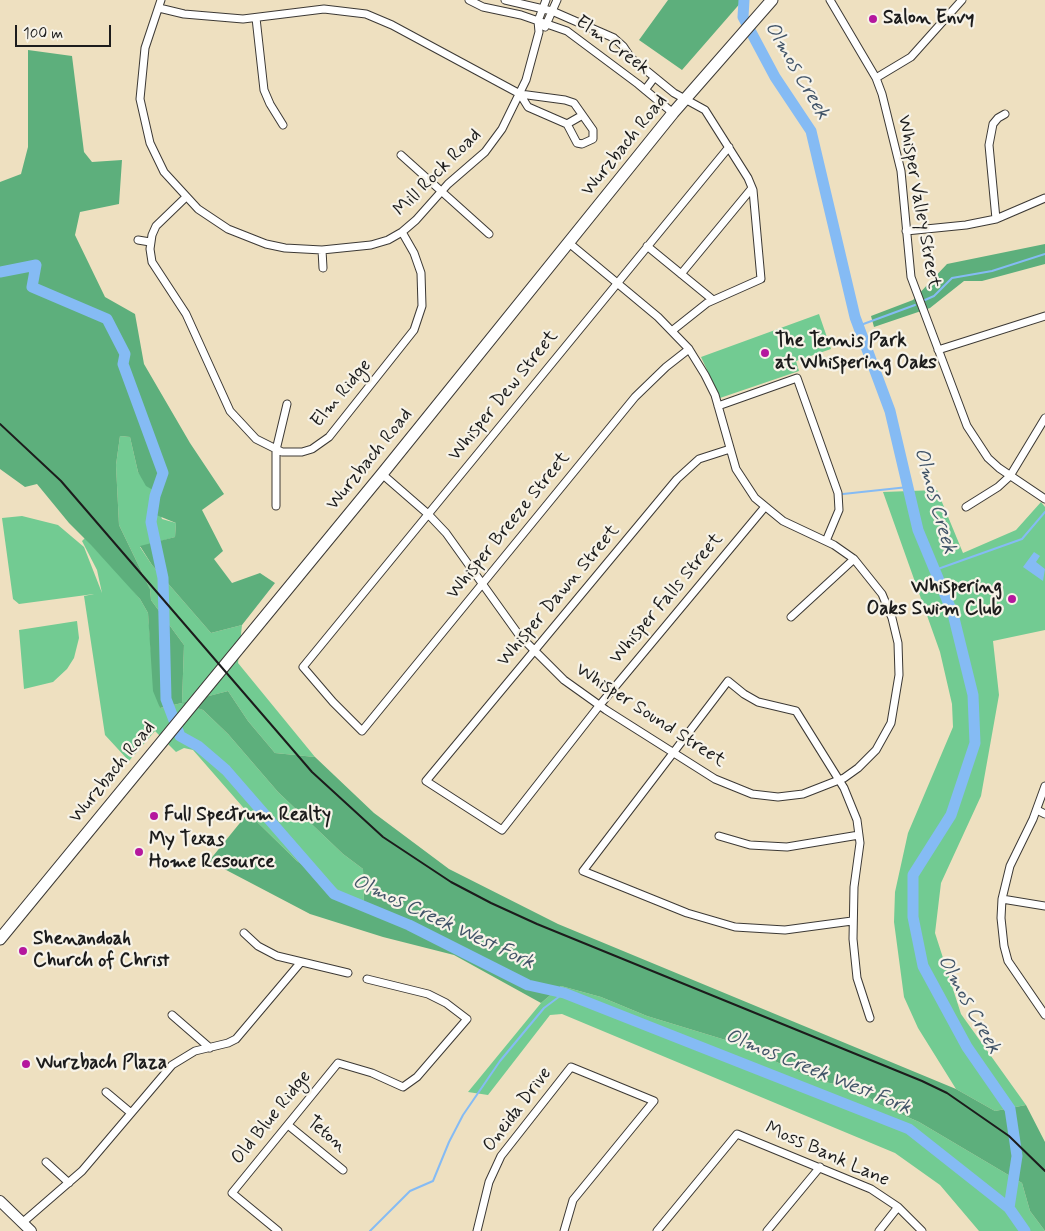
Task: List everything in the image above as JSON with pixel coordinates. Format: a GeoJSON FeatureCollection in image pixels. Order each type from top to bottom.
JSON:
{"type":"FeatureCollection","features":[{"type":"Feature","properties":{"kind":"main road","name":"Wurzbach Road"},"geometry":{"type":"LineString","coordinates":[[0,939],[382,474],[673,113],[769,1]]}},
{"type":"Feature","properties":{"kind":"main road"},"geometry":{"type":"LineString","coordinates":[[0,1201],[31,1231]]}},
{"type":"Feature","properties":{"kind":"street","name":"Elm Creek"},"geometry":{"type":"LineString","coordinates":[[469,0],[483,7],[538,21],[567,31],[673,113]]}},
{"type":"Feature","properties":{"kind":"street","name":"Elm Creek"},"geometry":{"type":"LineString","coordinates":[[506,0],[552,11],[614,38],[654,78],[674,93],[686,98],[704,110],[730,147],[752,188]]}},
{"type":"Feature","properties":{"kind":"street","name":"Mill Rock Road"},"geometry":{"type":"LineString","coordinates":[[160,4],[144,55],[140,82],[142,111],[156,158],[174,186],[185,198],[211,219],[246,237],[285,248],[322,250],[370,245],[388,240],[402,232],[416,220],[442,190],[474,162],[494,141],[520,94],[539,32],[538,21],[546,0]]}},
{"type":"Feature","properties":{"kind":"street","name":"Mill Rock Road"},"geometry":{"type":"LineString","coordinates":[[539,32],[547,24],[556,0]]}},
{"type":"Feature","properties":{"kind":"street","name":"Whisper Valley Street"},"geometry":{"type":"LineString","coordinates":[[830,0],[876,78],[882,94],[899,165],[912,277],[967,426],[988,458],[1010,476],[1044,498]]}},
{"type":"Feature","properties":{"kind":"street"},"geometry":{"type":"LineString","coordinates":[[876,78],[911,57],[962,0]]}},
{"type":"Feature","properties":{"kind":"street"},"geometry":{"type":"LineString","coordinates":[[160,4],[212,17],[256,18],[324,9],[366,14],[392,25],[520,94],[574,103],[581,116],[593,130],[593,138],[582,144],[574,141],[567,124],[528,107],[520,94]]}},
{"type":"Feature","properties":{"kind":"street"},"geometry":{"type":"LineString","coordinates":[[256,18],[264,90],[283,125]]}},
{"type":"Feature","properties":{"kind":"street"},"geometry":{"type":"LineString","coordinates":[[645,90],[654,78]]}},
{"type":"Feature","properties":{"kind":"street"},"geometry":{"type":"LineString","coordinates":[[996,219],[989,145],[993,124],[998,118],[1006,114]]}},
{"type":"Feature","properties":{"kind":"street"},"geometry":{"type":"LineString","coordinates":[[567,124],[581,116]]}},
{"type":"Feature","properties":{"kind":"street","name":"Whisper Dew Street"},"geometry":{"type":"LineString","coordinates":[[362,731],[332,702],[303,667],[730,147]]}},
{"type":"Feature","properties":{"kind":"street"},"geometry":{"type":"LineString","coordinates":[[401,155],[489,234]]}},
{"type":"Feature","properties":{"kind":"street"},"geometry":{"type":"LineString","coordinates":[[681,274],[752,188]]}},
{"type":"Feature","properties":{"kind":"street"},"geometry":{"type":"LineString","coordinates":[[673,330],[693,312],[713,300],[761,280],[752,188]]}},
{"type":"Feature","properties":{"kind":"street"},"geometry":{"type":"LineString","coordinates":[[138,240],[150,242],[156,226],[185,198]]}},
{"type":"Feature","properties":{"kind":"street"},"geometry":{"type":"LineString","coordinates":[[906,231],[966,225],[996,219],[1045,198]]}},
{"type":"Feature","properties":{"kind":"street","name":"Elm Ridge"},"geometry":{"type":"LineString","coordinates":[[150,242],[152,262],[186,314],[230,411],[256,439],[276,450],[302,452],[312,449],[329,437],[414,330],[422,306],[422,273],[414,253],[402,232]]}},
{"type":"Feature","properties":{"kind":"street","name":"Whisper Sound Street"},"geometry":{"type":"LineString","coordinates":[[382,474],[428,514],[459,549],[482,585],[519,635],[564,680],[599,706],[728,786],[758,795],[778,797],[803,794],[839,781],[858,768],[886,735],[895,709],[899,675],[898,644],[888,606],[875,583],[854,559],[826,541],[784,521],[764,508],[742,480],[730,449],[718,406],[705,375],[689,349],[673,330],[569,243]]}},
{"type":"Feature","properties":{"kind":"street"},"geometry":{"type":"LineString","coordinates":[[647,246],[713,300]]}},
{"type":"Feature","properties":{"kind":"street"},"geometry":{"type":"LineString","coordinates":[[322,250],[323,268]]}},
{"type":"Feature","properties":{"kind":"street"},"geometry":{"type":"LineString","coordinates":[[938,350],[1045,316]]}},
{"type":"Feature","properties":{"kind":"street","name":"Whisper Breeze Street"},"geometry":{"type":"LineString","coordinates":[[362,731],[635,397],[660,372],[689,349]]}},
{"type":"Feature","properties":{"kind":"street"},"geometry":{"type":"LineString","coordinates":[[718,406],[797,378],[838,493],[839,510],[826,541]]}},
{"type":"Feature","properties":{"kind":"street"},"geometry":{"type":"LineString","coordinates":[[276,506],[276,450],[287,404]]}},
{"type":"Feature","properties":{"kind":"street"},"geometry":{"type":"LineString","coordinates":[[966,507],[998,487],[1010,476],[1045,418]]}},
{"type":"Feature","properties":{"kind":"street","name":"Whisper Dawn Street"},"geometry":{"type":"LineString","coordinates":[[502,830],[426,782],[677,479],[699,459],[730,449]]}},
{"type":"Feature","properties":{"kind":"street","name":"Whisper Falls Street"},"geometry":{"type":"LineString","coordinates":[[502,830],[599,706],[764,508]]}},
{"type":"Feature","properties":{"kind":"street"},"geometry":{"type":"LineString","coordinates":[[791,617],[854,559]]}},
{"type":"Feature","properties":{"kind":"street"},"geometry":{"type":"LineString","coordinates":[[852,921],[785,930],[735,927],[686,913],[583,871],[672,751],[728,680],[744,694],[758,702],[796,712],[839,781],[853,809],[859,835],[852,921],[857,978],[870,1018]]}},
{"type":"Feature","properties":{"kind":"street"},"geometry":{"type":"LineString","coordinates":[[1045,786],[1010,866],[1002,899],[1002,936],[1006,954],[1012,968],[1045,1015]]}},
{"type":"Feature","properties":{"kind":"street"},"geometry":{"type":"LineString","coordinates":[[1036,810],[1045,814]]}},
{"type":"Feature","properties":{"kind":"street"},"geometry":{"type":"LineString","coordinates":[[719,836],[750,845],[787,847],[859,835]]}},
{"type":"Feature","properties":{"kind":"street"},"geometry":{"type":"LineString","coordinates":[[1002,899],[1045,906]]}},
{"type":"Feature","properties":{"kind":"street"},"geometry":{"type":"LineString","coordinates":[[244,933],[267,952],[348,974]]}},
{"type":"Feature","properties":{"kind":"street"},"geometry":{"type":"LineString","coordinates":[[22,1223],[69,1183],[90,1162],[162,1076],[179,1060],[195,1051],[228,1043],[244,1032],[301,962]]}},
{"type":"Feature","properties":{"kind":"street","name":"Old Blue Ridge"},"geometry":{"type":"LineString","coordinates":[[278,1231],[232,1193],[338,1063],[372,1072],[403,1087],[417,1077],[467,1019],[446,1003],[428,994],[367,979]]}},
{"type":"Feature","properties":{"kind":"street"},"geometry":{"type":"LineString","coordinates":[[172,1015],[210,1048]]}},
{"type":"Feature","properties":{"kind":"street","name":"Oneida Drive"},"geometry":{"type":"LineString","coordinates":[[477,1231],[489,1182],[501,1156],[571,1067],[654,1101],[573,1200],[564,1231]]}},
{"type":"Feature","properties":{"kind":"street"},"geometry":{"type":"LineString","coordinates":[[106,1092],[131,1113]]}},
{"type":"Feature","properties":{"kind":"street","name":"Teton"},"geometry":{"type":"LineString","coordinates":[[288,1125],[343,1170]]}},
{"type":"Feature","properties":{"kind":"street","name":"Moss Bank Lane"},"geometry":{"type":"LineString","coordinates":[[657,1231],[737,1134],[872,1189],[898,1207],[922,1231]]}},
{"type":"Feature","properties":{"kind":"street"},"geometry":{"type":"LineString","coordinates":[[46,1162],[69,1183]]}},
{"type":"Feature","properties":{"kind":"street"},"geometry":{"type":"LineString","coordinates":[[767,1231],[820,1167]]}},
{"type":"Feature","properties":{"kind":"street"},"geometry":{"type":"LineString","coordinates":[[879,1231],[898,1207]]}},
{"type":"Feature","properties":{"kind":"green space"},"geometry":{"type":"Polygon","coordinates":[[[668,0],[743,0],[682,70],[639,40],[668,0]]]}},
{"type":"Feature","properties":{"kind":"green space"},"geometry":{"type":"Polygon","coordinates":[[[28,50],[72,56],[84,152],[92,162],[122,160],[119,204],[80,212],[75,235],[105,297],[135,314],[144,364],[190,443],[224,494],[202,510],[223,551],[214,559],[232,583],[260,573],[275,583],[242,625],[211,633],[152,565],[140,546],[175,537],[176,523],[149,512],[153,490],[146,486],[138,472],[130,437],[120,436],[116,465],[119,525],[150,589],[151,600],[184,645],[182,703],[160,708],[153,691],[148,613],[140,599],[69,523],[37,484],[25,487],[0,469],[0,182],[21,174],[28,147],[28,50]]]}},
{"type":"Feature","properties":{"kind":"green space"},"geometry":{"type":"Polygon","coordinates":[[[1045,244],[1045,264],[982,281],[964,281],[930,308],[874,327],[871,316],[913,300],[947,264],[1045,244]]]}},
{"type":"Feature","properties":{"kind":"green space","name":"The Tennis Park at Whispering Oaks"},"geometry":{"type":"Polygon","coordinates":[[[819,314],[831,349],[796,361],[799,371],[720,398],[701,357],[819,314]]]}},
{"type":"Feature","properties":{"kind":"green space"},"geometry":{"type":"Polygon","coordinates":[[[120,436],[130,437],[138,472],[153,490],[162,519],[176,523],[175,537],[140,547],[152,565],[211,633],[242,625],[238,663],[315,757],[275,753],[248,721],[228,691],[183,703],[203,710],[228,734],[278,792],[343,854],[363,869],[364,902],[351,899],[297,861],[248,813],[193,750],[184,748],[176,752],[155,731],[129,761],[105,735],[84,596],[94,594],[19,604],[13,599],[2,518],[22,516],[58,525],[84,547],[102,593],[97,570],[82,541],[85,538],[121,576],[140,599],[148,613],[151,651],[160,708],[182,703],[184,645],[151,600],[150,589],[119,525],[116,465],[120,436]]]}},
{"type":"Feature","properties":{"kind":"green space"},"geometry":{"type":"Polygon","coordinates":[[[937,490],[963,553],[1016,530],[1041,502],[1045,507],[1045,630],[993,641],[999,695],[981,796],[941,883],[935,933],[961,1014],[1026,1105],[995,1111],[956,1089],[918,1028],[904,997],[894,922],[895,892],[908,833],[953,727],[952,704],[940,652],[883,492],[937,490]]]}},
{"type":"Feature","properties":{"kind":"green space"},"geometry":{"type":"Polygon","coordinates":[[[77,621],[79,638],[74,658],[67,669],[53,682],[24,689],[19,630],[77,621]]]}},
{"type":"Feature","properties":{"kind":"green space"},"geometry":{"type":"Polygon","coordinates":[[[228,691],[248,721],[275,753],[315,757],[374,813],[449,869],[558,924],[956,1089],[995,1111],[1026,1105],[1045,1142],[1045,1231],[1030,1211],[1022,1183],[919,1122],[876,1103],[857,1088],[819,1081],[732,1042],[647,1016],[601,997],[561,986],[541,1003],[454,955],[383,937],[310,914],[209,861],[248,813],[297,861],[351,899],[364,901],[363,869],[343,854],[278,792],[228,734],[203,710],[182,703],[228,691]]]}},
{"type":"Feature","properties":{"kind":"green space"},"geometry":{"type":"Polygon","coordinates":[[[561,986],[601,997],[647,1016],[732,1042],[819,1081],[857,1088],[876,1103],[919,1122],[1022,1183],[1030,1211],[1045,1231],[979,1231],[940,1185],[895,1153],[562,1014],[550,1015],[488,1095],[468,1092],[541,1003],[561,986]]]}},
{"type":"Feature","properties":{"kind":"water"},"geometry":{"type":"Polygon","coordinates":[[[1034,552],[1040,556],[1036,562],[1045,569],[1043,581],[1023,567],[1034,552]]]}},
{"type":"Feature","properties":{"kind":"waterway","name":"Olmos Creek"},"geometry":{"type":"LineString","coordinates":[[744,0],[743,17],[775,77],[811,131],[855,317],[890,411],[918,530],[953,614],[973,695],[975,743],[951,815],[913,875],[913,917],[923,966],[967,1047],[1010,1109],[1017,1156],[1009,1208]]}},
{"type":"Feature","properties":{"kind":"waterway"},"geometry":{"type":"LineString","coordinates":[[925,300],[934,296],[952,278],[992,271],[1045,254]]}},
{"type":"Feature","properties":{"kind":"waterway","name":"Olmos Creek West Fork"},"geometry":{"type":"LineString","coordinates":[[0,272],[36,265],[32,287],[107,319],[125,354],[123,364],[163,473],[155,496],[151,522],[163,578],[166,699],[180,736],[198,746],[226,770],[334,894],[409,925],[528,985],[564,993],[909,1129],[1009,1208],[1025,1231]]}},
{"type":"Feature","properties":{"kind":"waterway"},"geometry":{"type":"LineString","coordinates":[[858,326],[915,305]]}},
{"type":"Feature","properties":{"kind":"waterway"},"geometry":{"type":"LineString","coordinates":[[843,494],[908,487]]}},
{"type":"Feature","properties":{"kind":"waterway"},"geometry":{"type":"LineString","coordinates":[[935,570],[1022,539],[1045,512]]}},
{"type":"Feature","properties":{"kind":"waterway"},"geometry":{"type":"LineString","coordinates":[[370,1231],[410,1191],[433,1181],[449,1142],[463,1115],[500,1061],[544,1008],[564,993]]}},
{"type":"Feature","properties":{"kind":"railway"},"geometry":{"type":"LineString","coordinates":[[0,424],[61,481],[312,772],[383,837],[451,882],[537,924],[922,1081],[947,1093],[1009,1136],[1045,1171]]}},
{"type":"Feature","properties":{"kind":"place","name":"Salon Envy"},"geometry":{"type":"Point","coordinates":[873,19]}},
{"type":"Feature","properties":{"kind":"place","name":"The Tennis Park at Whispering Oaks"},"geometry":{"type":"Point","coordinates":[765,353]}},
{"type":"Feature","properties":{"kind":"place","name":"Whispering Oaks Swim Club"},"geometry":{"type":"Point","coordinates":[1012,599]}},
{"type":"Feature","properties":{"kind":"place","name":"Full Spectrum Realty"},"geometry":{"type":"Point","coordinates":[154,816]}},
{"type":"Feature","properties":{"kind":"place","name":"My Texas Home Resource"},"geometry":{"type":"Point","coordinates":[139,852]}},
{"type":"Feature","properties":{"kind":"place","name":"Shenandoah Church of Christ"},"geometry":{"type":"Point","coordinates":[23,951]}},
{"type":"Feature","properties":{"kind":"place","name":"Wurzbach Plaza"},"geometry":{"type":"Point","coordinates":[26,1064]}}]}
